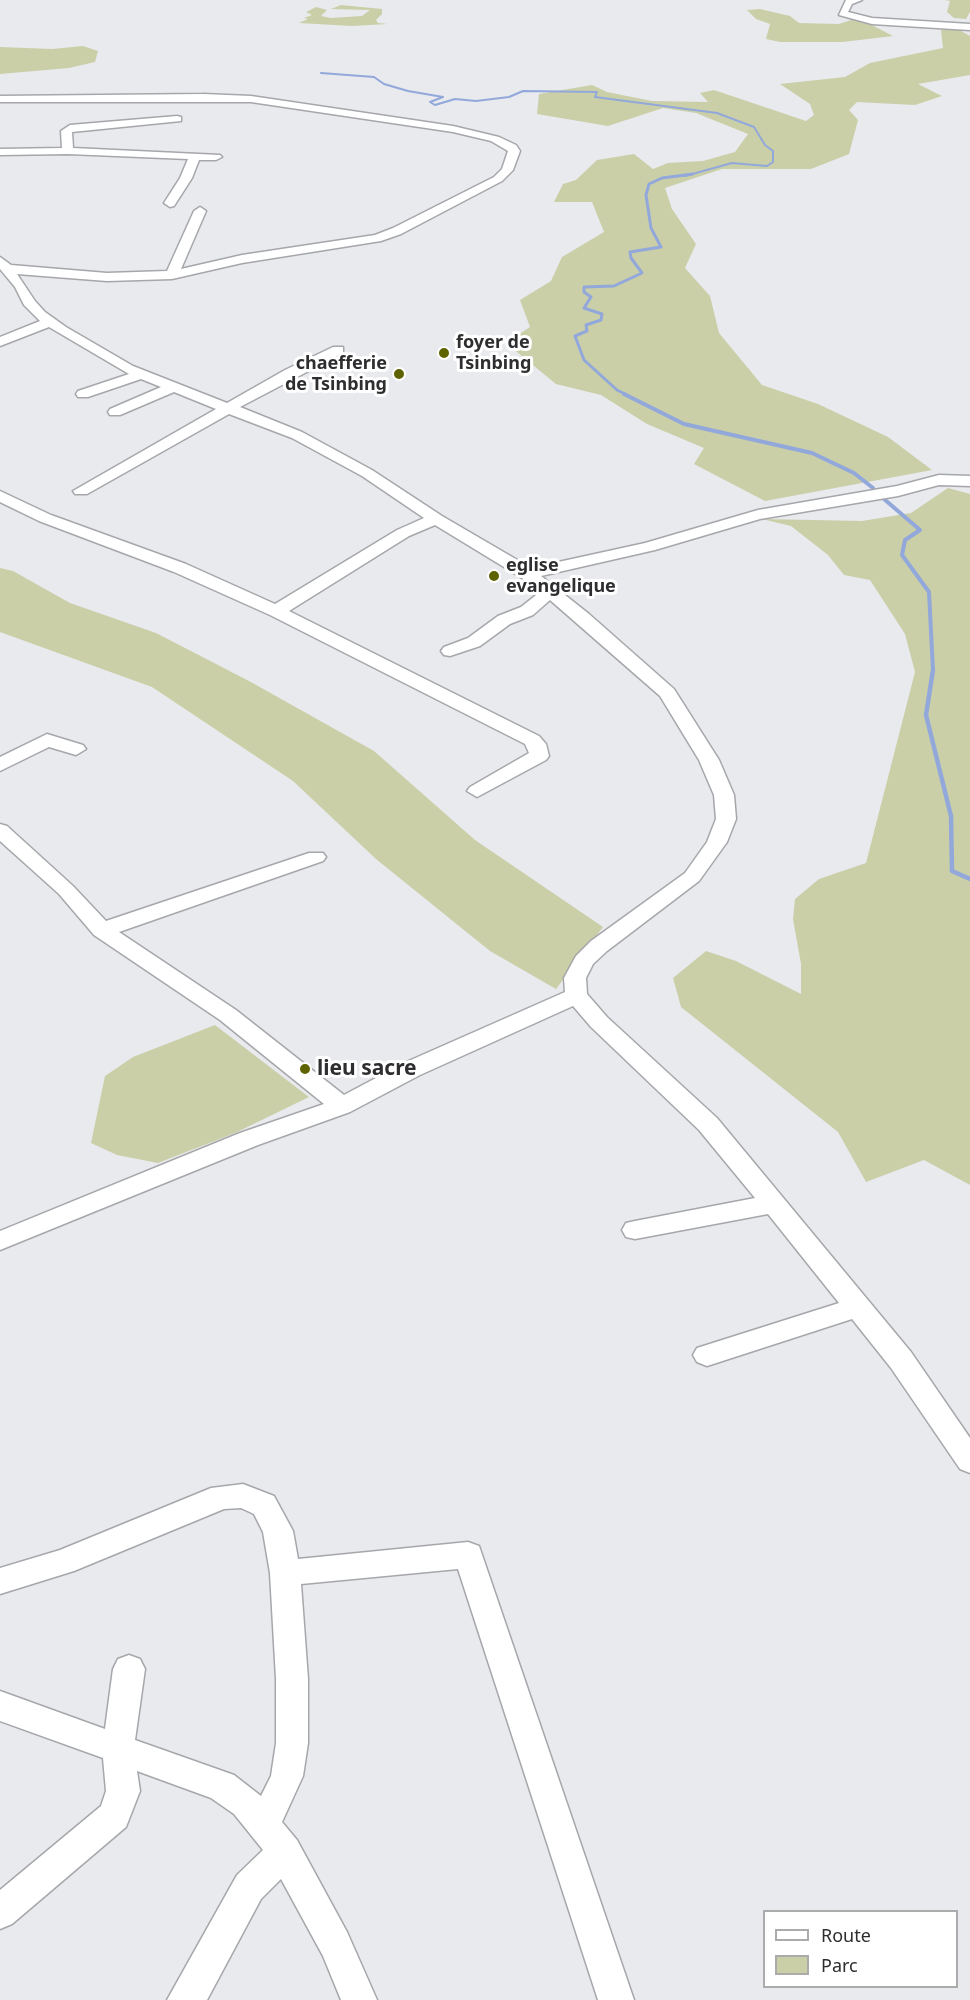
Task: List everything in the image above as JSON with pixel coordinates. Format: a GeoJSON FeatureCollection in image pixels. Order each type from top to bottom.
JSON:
{"type":"FeatureCollection","features":[{"type":"Feature","properties":{"kind":"street"},"geometry":{"type":"LineString","coordinates":[[857,0],[841,3],[842,13],[872,21],[970,27]]}},
{"type":"Feature","properties":{"kind":"street"},"geometry":{"type":"LineString","coordinates":[[899,22],[922,18]]}},
{"type":"Feature","properties":{"kind":"street"},"geometry":{"type":"LineString","coordinates":[[0,99],[203,97],[274,102],[373,119],[453,129],[495,139],[512,147],[512,159],[507,170],[498,179],[397,231],[355,243],[267,254],[172,274],[107,277],[4,265]]}},
{"type":"Feature","properties":{"kind":"street"},"geometry":{"type":"LineString","coordinates":[[91,99],[91,125]]}},
{"type":"Feature","properties":{"kind":"street"},"geometry":{"type":"LineString","coordinates":[[68,151],[67,129],[91,125],[177,119]]}},
{"type":"Feature","properties":{"kind":"street"},"geometry":{"type":"LineString","coordinates":[[0,152],[68,151],[216,157]]}},
{"type":"Feature","properties":{"kind":"street"},"geometry":{"type":"LineString","coordinates":[[170,203],[186,178],[194,157]]}},
{"type":"Feature","properties":{"kind":"street"},"geometry":{"type":"LineString","coordinates":[[172,274],[200,211]]}},
{"type":"Feature","properties":{"kind":"street"},"geometry":{"type":"LineString","coordinates":[[4,265],[21,286],[29,302],[50,322],[88,347],[140,375],[297,435],[367,472],[436,519],[528,574],[667,693],[708,760],[724,795],[726,819],[717,842],[692,877],[599,946],[584,961],[575,978],[576,996],[599,1022],[708,1125],[901,1360],[970,1461]]}},
{"type":"Feature","properties":{"kind":"street"},"geometry":{"type":"LineString","coordinates":[[0,342],[50,322]]}},
{"type":"Feature","properties":{"kind":"street"},"geometry":{"type":"LineString","coordinates":[[81,491],[290,373],[338,350]]}},
{"type":"Feature","properties":{"kind":"street"},"geometry":{"type":"LineString","coordinates":[[83,394],[140,375]]}},
{"type":"Feature","properties":{"kind":"street"},"geometry":{"type":"LineString","coordinates":[[114,412],[171,388]]}},
{"type":"Feature","properties":{"kind":"street"},"geometry":{"type":"LineString","coordinates":[[528,574],[649,547],[758,515],[897,491],[939,480],[970,481]]}},
{"type":"Feature","properties":{"kind":"street"},"geometry":{"type":"LineString","coordinates":[[0,496],[45,518],[180,568],[276,612],[531,741],[539,748],[539,756],[477,791]]}},
{"type":"Feature","properties":{"kind":"street"},"geometry":{"type":"LineString","coordinates":[[276,612],[403,533],[436,519]]}},
{"type":"Feature","properties":{"kind":"street"},"geometry":{"type":"LineString","coordinates":[[450,651],[474,642],[504,620],[527,611],[550,592]]}},
{"type":"Feature","properties":{"kind":"street"},"geometry":{"type":"LineString","coordinates":[[0,765],[47,740],[76,749]]}},
{"type":"Feature","properties":{"kind":"street"},"geometry":{"type":"LineString","coordinates":[[0,830],[66,890],[102,930],[228,1015],[342,1106]]}},
{"type":"Feature","properties":{"kind":"street"},"geometry":{"type":"LineString","coordinates":[[102,930],[316,857]]}},
{"type":"Feature","properties":{"kind":"street"},"geometry":{"type":"LineString","coordinates":[[0,1241],[249,1139],[342,1106],[412,1069],[576,996]]}},
{"type":"Feature","properties":{"kind":"street"},"geometry":{"type":"LineString","coordinates":[[635,1230],[774,1204]]}},
{"type":"Feature","properties":{"kind":"street"},"geometry":{"type":"LineString","coordinates":[[707,1355],[858,1307]]}},
{"type":"Feature","properties":{"kind":"street"},"geometry":{"type":"LineString","coordinates":[[0,1581],[63,1562],[139,1533],[221,1497],[243,1496],[264,1505],[278,1531],[285,1573],[292,1679],[292,1743],[287,1776],[276,1803],[263,1820]]}},
{"type":"Feature","properties":{"kind":"street"},"geometry":{"type":"LineString","coordinates":[[285,1573],[468,1555],[616,2000]]}},
{"type":"Feature","properties":{"kind":"street"},"geometry":{"type":"LineString","coordinates":[[0,1912],[114,1816],[123,1791],[117,1749],[129,1669]]}},
{"type":"Feature","properties":{"kind":"street"},"geometry":{"type":"LineString","coordinates":[[0,1706],[222,1786],[246,1803],[263,1820],[285,1852],[335,1944],[359,2000]]}},
{"type":"Feature","properties":{"kind":"street"},"geometry":{"type":"LineString","coordinates":[[185,2000],[196,1985],[249,1887],[285,1852]]}},
{"type":"Feature","properties":{"kind":"green space"},"geometry":{"type":"Polygon","coordinates":[[[945,0],[970,0],[970,12],[966,19],[954,18],[947,12],[950,1],[945,0]]]}},
{"type":"Feature","properties":{"kind":"green space"},"geometry":{"type":"Polygon","coordinates":[[[341,5],[382,9],[382,14],[376,20],[378,23],[388,24],[352,26],[299,23],[308,19],[304,18],[312,15],[306,12],[316,7],[327,10],[321,16],[331,18],[362,16],[370,10],[331,9],[341,5]]]}},
{"type":"Feature","properties":{"kind":"green space"},"geometry":{"type":"Polygon","coordinates":[[[760,9],[790,16],[799,23],[839,24],[851,20],[866,22],[893,36],[843,42],[780,42],[766,39],[770,24],[756,19],[747,10],[760,9]]]}},
{"type":"Feature","properties":{"kind":"green space"},"geometry":{"type":"Polygon","coordinates":[[[954,27],[970,36],[970,75],[918,84],[942,96],[915,105],[857,102],[849,110],[858,120],[849,154],[811,169],[722,169],[665,188],[672,209],[696,244],[685,268],[710,296],[719,333],[762,385],[818,404],[888,437],[932,470],[765,501],[694,464],[704,448],[647,424],[601,395],[556,384],[506,343],[530,327],[520,300],[551,281],[562,257],[604,232],[592,202],[554,202],[563,184],[576,180],[597,160],[634,154],[653,169],[668,163],[703,161],[735,152],[748,134],[696,113],[663,108],[608,126],[537,114],[539,94],[592,85],[607,92],[652,101],[708,102],[700,93],[714,90],[806,121],[814,115],[810,104],[780,84],[845,77],[870,63],[943,48],[941,30],[954,27]]]}},
{"type":"Feature","properties":{"kind":"green space"},"geometry":{"type":"Polygon","coordinates":[[[83,46],[98,51],[95,62],[69,68],[0,74],[0,47],[52,49],[83,46]]]}},
{"type":"Feature","properties":{"kind":"green space"},"geometry":{"type":"Polygon","coordinates":[[[948,488],[970,494],[970,1185],[924,1160],[866,1182],[838,1132],[681,1007],[673,978],[706,951],[736,961],[801,994],[801,964],[793,919],[795,899],[819,879],[866,863],[915,672],[905,634],[870,580],[844,575],[828,555],[791,526],[762,519],[862,521],[911,513],[948,488]]]}},
{"type":"Feature","properties":{"kind":"green space"},"geometry":{"type":"Polygon","coordinates":[[[0,568],[13,571],[70,603],[156,633],[249,681],[374,751],[475,840],[603,927],[556,989],[490,951],[376,859],[293,781],[152,687],[0,632],[0,568]]]}},
{"type":"Feature","properties":{"kind":"green space"},"geometry":{"type":"Polygon","coordinates":[[[215,1025],[309,1097],[235,1133],[158,1163],[117,1155],[91,1143],[105,1076],[133,1057],[215,1025]]]}},
{"type":"Feature","properties":{"kind":"waterway"},"geometry":{"type":"LineString","coordinates":[[321,73],[374,77],[384,84],[408,91],[443,97],[430,102],[435,105],[455,99],[476,101],[509,97],[523,91],[597,92],[595,97],[717,113],[754,127],[765,145],[773,151],[773,162],[767,166],[732,163],[692,174]]}},
{"type":"Feature","properties":{"kind":"waterway"},"geometry":{"type":"LineString","coordinates":[[627,395],[617,390],[584,360],[575,336],[587,331],[586,325],[601,320],[602,314],[584,308],[591,297],[584,292],[584,287],[614,286],[642,273],[631,258],[630,252],[661,247],[651,228],[646,195],[649,184],[662,178],[692,174]]}},
{"type":"Feature","properties":{"kind":"waterway"},"geometry":{"type":"LineString","coordinates":[[685,176],[692,174]]}},
{"type":"Feature","properties":{"kind":"waterway"},"geometry":{"type":"LineString","coordinates":[[624,394],[684,424],[812,453],[854,473],[873,488]]}},
{"type":"Feature","properties":{"kind":"waterway"},"geometry":{"type":"LineString","coordinates":[[884,499],[920,530],[905,540],[902,555],[929,592],[933,670]]}},
{"type":"Feature","properties":{"kind":"waterway"},"geometry":{"type":"LineString","coordinates":[[933,670],[926,715],[951,816],[952,871],[970,879]]}},
{"type":"Feature","properties":{"kind":"place","name":"foyer de Tsinbing"},"geometry":{"type":"Point","coordinates":[444,353]}},
{"type":"Feature","properties":{"kind":"place","name":"chaefferie de Tsinbing"},"geometry":{"type":"Point","coordinates":[399,374]}},
{"type":"Feature","properties":{"kind":"place","name":"eglise evangelique"},"geometry":{"type":"Point","coordinates":[494,576]}},
{"type":"Feature","properties":{"kind":"place","name":"lieu sacre"},"geometry":{"type":"Point","coordinates":[305,1069]}}]}
